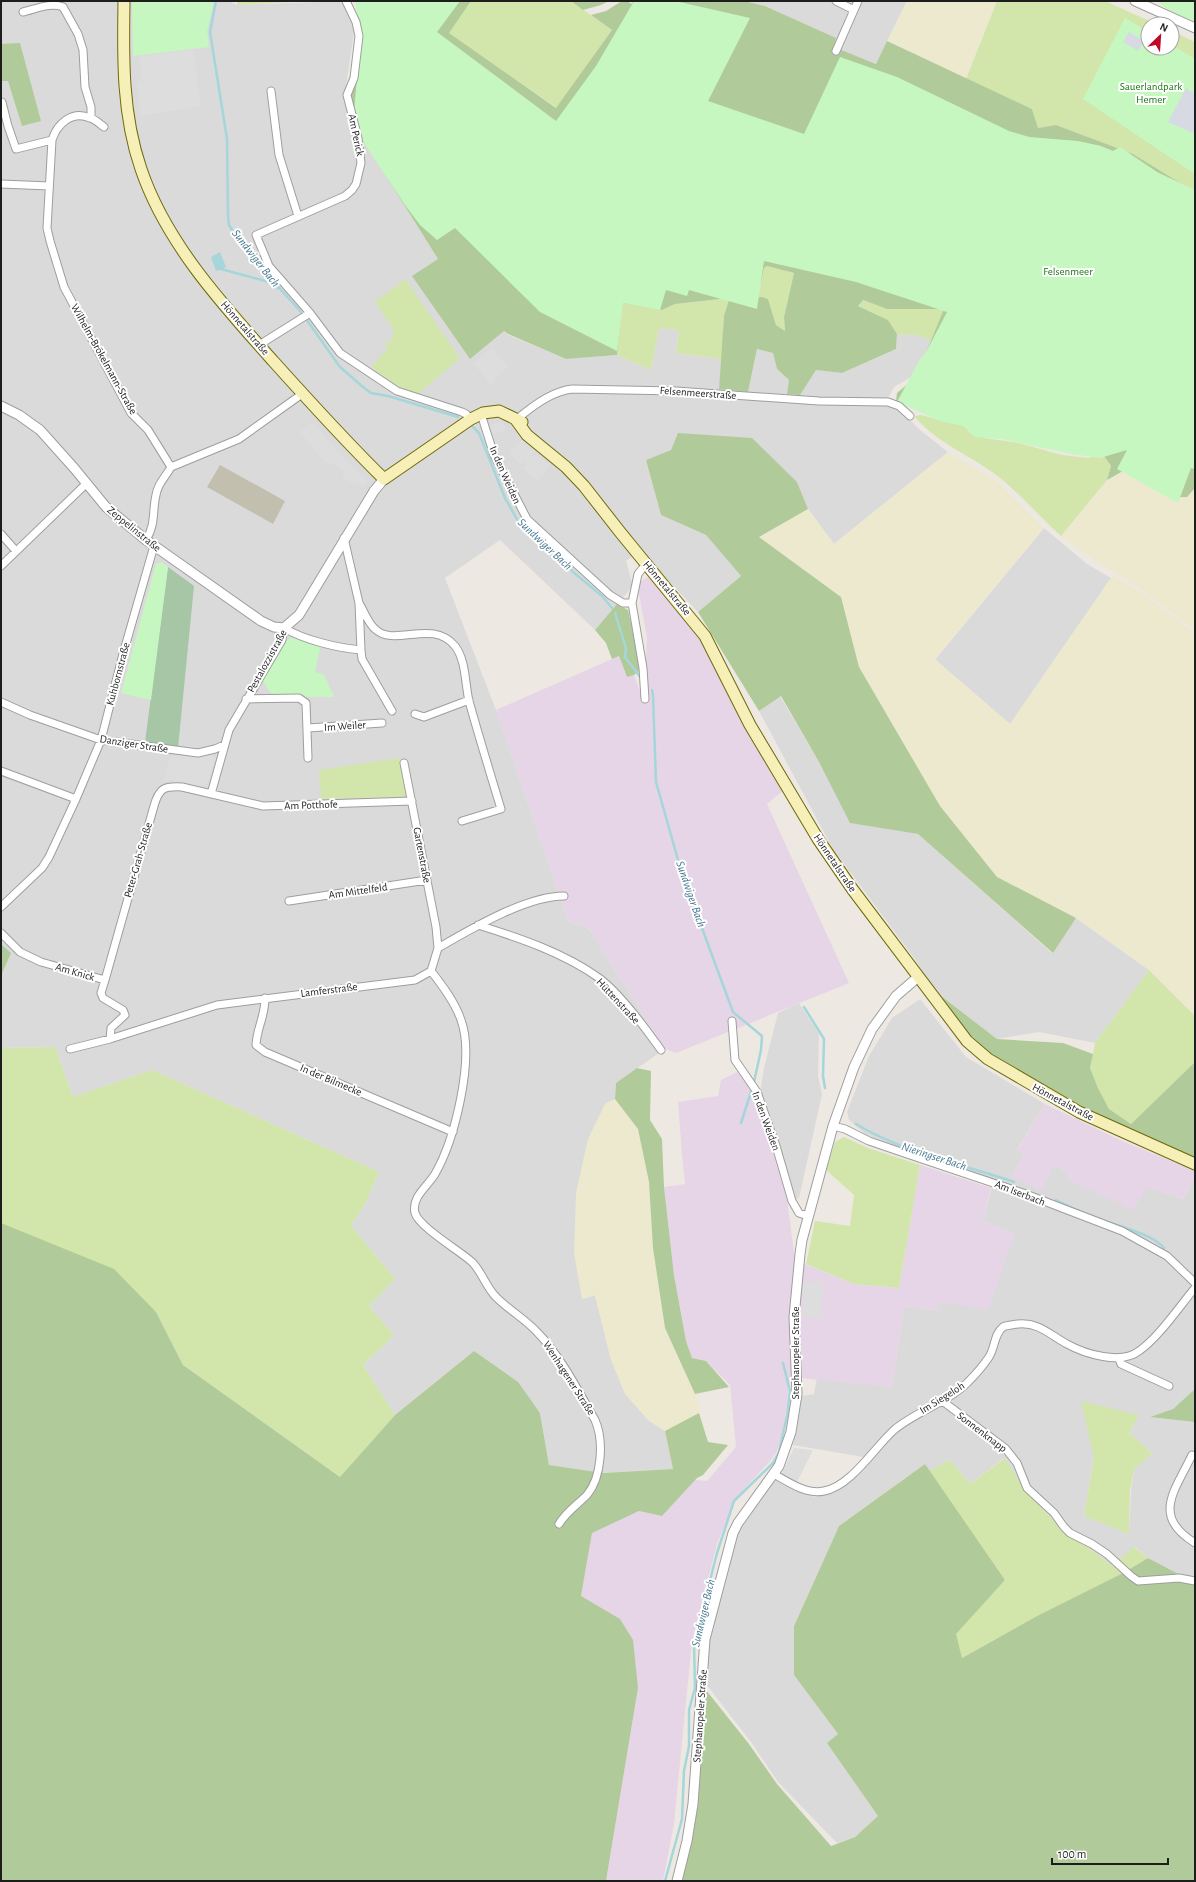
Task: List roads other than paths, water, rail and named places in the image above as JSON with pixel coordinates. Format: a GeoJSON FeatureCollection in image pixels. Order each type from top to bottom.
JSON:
{"type":"FeatureCollection","features":[{"type":"Feature","properties":{"kind":"main road","name":"Hönnetalstraße"},"geometry":{"type":"LineString","coordinates":[[124,1],[124,90],[129,121],[141,170],[164,217],[194,266],[227,309],[302,394],[384,479],[476,416],[499,411],[524,423],[584,486],[705,636],[750,725],[802,814],[853,890],[967,1041],[988,1059],[1079,1112],[1195,1164]]}},
{"type":"Feature","properties":{"kind":"street","name":"Am Perick"},"geometry":{"type":"LineString","coordinates":[[309,314],[269,266],[256,235],[345,196],[352,190],[359,174],[361,151],[347,96],[354,78],[359,36],[356,22],[346,1]]}},
{"type":"Feature","properties":{"kind":"street"},"geometry":{"type":"LineString","coordinates":[[836,1],[854,10]]}},
{"type":"Feature","properties":{"kind":"street"},"geometry":{"type":"LineString","coordinates":[[836,51],[858,1]]}},
{"type":"Feature","properties":{"kind":"street"},"geometry":{"type":"LineString","coordinates":[[1134,1],[1195,28]]}},
{"type":"Feature","properties":{"kind":"street"},"geometry":{"type":"LineString","coordinates":[[23,12],[49,5],[58,5],[63,7],[78,34],[83,50],[85,87],[91,107],[91,118],[104,127]]}},
{"type":"Feature","properties":{"kind":"street"},"geometry":{"type":"LineString","coordinates":[[271,91],[279,155],[298,216]]}},
{"type":"Feature","properties":{"kind":"street"},"geometry":{"type":"LineString","coordinates":[[2,102],[16,149],[52,140]]}},
{"type":"Feature","properties":{"kind":"street","name":"Wilhelm-Brökelmann-Straße"},"geometry":{"type":"LineString","coordinates":[[91,118],[82,116],[73,117],[60,124],[55,129],[52,140],[47,228],[64,286],[131,413],[148,430],[171,467]]}},
{"type":"Feature","properties":{"kind":"street"},"geometry":{"type":"LineString","coordinates":[[1,184],[50,186]]}},
{"type":"Feature","properties":{"kind":"street"},"geometry":{"type":"LineString","coordinates":[[259,345],[309,314],[336,348],[352,362],[367,369],[397,391],[476,416]]}},
{"type":"Feature","properties":{"kind":"street","name":"Felsenmeerstraße"},"geometry":{"type":"LineString","coordinates":[[516,420],[525,412],[556,393],[572,389],[669,391],[811,400],[888,402],[899,406],[910,416]]}},
{"type":"Feature","properties":{"kind":"street"},"geometry":{"type":"LineString","coordinates":[[146,540],[153,528],[158,485],[171,467],[239,439],[302,394]]}},
{"type":"Feature","properties":{"kind":"street","name":"Zeppelinstraße"},"geometry":{"type":"LineString","coordinates":[[1,406],[21,413],[40,430],[106,507],[146,540],[261,621],[274,627],[284,628]]}},
{"type":"Feature","properties":{"kind":"street","name":"In den Weiden"},"geometry":{"type":"LineString","coordinates":[[476,416],[527,519],[610,595],[623,603],[632,603]]}},
{"type":"Feature","properties":{"kind":"street","name":"Pestalozzistraße"},"geometry":{"type":"LineString","coordinates":[[211,794],[229,730],[282,640],[284,628],[299,615],[344,538],[374,491],[384,479]]}},
{"type":"Feature","properties":{"kind":"street"},"geometry":{"type":"LineString","coordinates":[[1,566],[87,483]]}},
{"type":"Feature","properties":{"kind":"street"},"geometry":{"type":"LineString","coordinates":[[1,534],[16,551]]}},
{"type":"Feature","properties":{"kind":"street"},"geometry":{"type":"LineString","coordinates":[[344,538],[359,603],[362,659],[392,711]]}},
{"type":"Feature","properties":{"kind":"street","name":"Kuhbornstraße"},"geometry":{"type":"LineString","coordinates":[[1,907],[42,868],[49,857],[76,799],[101,740],[123,654],[154,546]]}},
{"type":"Feature","properties":{"kind":"street"},"geometry":{"type":"LineString","coordinates":[[644,699],[643,668],[632,603],[638,574],[647,565]]}},
{"type":"Feature","properties":{"kind":"street"},"geometry":{"type":"LineString","coordinates":[[359,603],[374,628],[386,636],[404,636],[422,632],[445,639],[455,645],[461,658],[469,700],[501,809],[462,821]]}},
{"type":"Feature","properties":{"kind":"street"},"geometry":{"type":"LineString","coordinates":[[284,628],[296,635],[350,649],[361,650]]}},
{"type":"Feature","properties":{"kind":"street","name":"Im Weiler"},"geometry":{"type":"LineString","coordinates":[[246,699],[299,698],[306,703],[308,758]]}},
{"type":"Feature","properties":{"kind":"street"},"geometry":{"type":"LineString","coordinates":[[415,714],[424,717],[469,700]]}},
{"type":"Feature","properties":{"kind":"street","name":"Danziger Straße"},"geometry":{"type":"LineString","coordinates":[[1,702],[30,715],[101,740],[198,753],[224,745]]}},
{"type":"Feature","properties":{"kind":"street","name":"Im Weiler"},"geometry":{"type":"LineString","coordinates":[[308,728],[382,723]]}},
{"type":"Feature","properties":{"kind":"street","name":"Gartenstraße"},"geometry":{"type":"LineString","coordinates":[[404,763],[427,880],[438,948]]}},
{"type":"Feature","properties":{"kind":"street"},"geometry":{"type":"LineString","coordinates":[[1,771],[76,799]]}},
{"type":"Feature","properties":{"kind":"street","name":"Peter-Grah-Straße"},"geometry":{"type":"LineString","coordinates":[[104,980],[156,796],[162,788],[172,786],[211,794]]}},
{"type":"Feature","properties":{"kind":"street","name":"Am Potthofe"},"geometry":{"type":"LineString","coordinates":[[211,794],[263,806],[412,801]]}},
{"type":"Feature","properties":{"kind":"street","name":"Am Mittelfeld"},"geometry":{"type":"LineString","coordinates":[[289,901],[427,880]]}},
{"type":"Feature","properties":{"kind":"street"},"geometry":{"type":"LineString","coordinates":[[431,971],[438,948],[478,925],[523,905],[552,896],[564,896]]}},
{"type":"Feature","properties":{"kind":"street","name":"Hüttenstraße"},"geometry":{"type":"LineString","coordinates":[[478,925],[502,932],[560,956],[600,979],[625,1004],[661,1050]]}},
{"type":"Feature","properties":{"kind":"street","name":"Am Knick"},"geometry":{"type":"LineString","coordinates":[[1,933],[20,952],[41,962],[104,980],[101,993],[103,998],[123,1010],[125,1015],[111,1028],[110,1038]]}},
{"type":"Feature","properties":{"kind":"street","name":"Lamferstraße"},"geometry":{"type":"LineString","coordinates":[[70,1049],[217,1005],[415,980],[431,971]]}},
{"type":"Feature","properties":{"kind":"street","name":"Wenhagener Straße"},"geometry":{"type":"LineString","coordinates":[[431,971],[442,986],[461,1019],[466,1045],[461,1094],[453,1132],[442,1159],[416,1202],[416,1215],[418,1220],[473,1263],[495,1295],[538,1332],[550,1347],[596,1420],[600,1431],[599,1467],[597,1476],[587,1494],[565,1514],[559,1524]]}},
{"type":"Feature","properties":{"kind":"street","name":"Stephanopeler Straße"},"geometry":{"type":"LineString","coordinates":[[677,1881],[687,1841],[693,1804],[706,1639],[733,1533],[738,1523],[774,1474],[788,1445],[796,1400],[794,1317],[800,1254],[808,1216],[833,1126],[854,1067],[872,1029],[896,996],[918,977]]}},
{"type":"Feature","properties":{"kind":"street","name":"In der Bilmecke"},"geometry":{"type":"LineString","coordinates":[[265,998],[265,1011],[257,1033],[256,1045],[265,1052],[453,1132]]}},
{"type":"Feature","properties":{"kind":"street","name":"In den Weiden"},"geometry":{"type":"LineString","coordinates":[[732,1021],[735,1060],[757,1092],[776,1146],[792,1202],[799,1213],[808,1216]]}},
{"type":"Feature","properties":{"kind":"street","name":"Am Iserbach"},"geometry":{"type":"LineString","coordinates":[[833,1126],[845,1129],[868,1141],[1016,1191],[1122,1232],[1167,1256],[1195,1283]]}},
{"type":"Feature","properties":{"kind":"street"},"geometry":{"type":"LineString","coordinates":[[1169,1386],[1122,1364],[1119,1359],[1130,1356],[1144,1347],[1195,1288]]}},
{"type":"Feature","properties":{"kind":"street","name":"Im Siegeloh"},"geometry":{"type":"LineString","coordinates":[[774,1474],[799,1487],[816,1492],[836,1487],[843,1483],[905,1421],[942,1400],[966,1384],[990,1357],[998,1333],[1004,1327],[1023,1324],[1040,1327],[1067,1344],[1079,1349],[1119,1359]]}},
{"type":"Feature","properties":{"kind":"street","name":"Sonnenknapp"},"geometry":{"type":"LineString","coordinates":[[942,1400],[1004,1448],[1012,1456],[1027,1488],[1054,1513],[1067,1530],[1092,1544],[1130,1576],[1138,1581],[1179,1578],[1195,1581]]}},
{"type":"Feature","properties":{"kind":"street"},"geometry":{"type":"LineString","coordinates":[[1195,1456],[1192,1455],[1174,1492],[1169,1508],[1170,1518],[1174,1527],[1183,1536],[1195,1544]]}},
{"type":"Feature","properties":{"kind":"water"},"geometry":{"type":"Polygon","coordinates":[[[220,252],[226,267],[216,271],[211,257],[220,252]]]}},
{"type":"Feature","properties":{"kind":"waterway","name":"Sundwiger Bach"},"geometry":{"type":"LineString","coordinates":[[216,1],[210,32],[227,139],[229,225],[252,258],[301,312],[340,367],[363,387],[371,393],[388,396],[458,417]]}},
{"type":"Feature","properties":{"kind":"waterway"},"geometry":{"type":"LineString","coordinates":[[221,269],[269,282],[278,288]]}},
{"type":"Feature","properties":{"kind":"waterway","name":"Sundwiger Bach"},"geometry":{"type":"LineString","coordinates":[[473,427],[479,433],[505,498],[519,523],[549,547],[573,572],[602,596],[612,608]]}},
{"type":"Feature","properties":{"kind":"waterway","name":"Sundwiger Bach"},"geometry":{"type":"LineString","coordinates":[[615,613],[626,648],[625,657],[641,678]]}},
{"type":"Feature","properties":{"kind":"waterway","name":"Sundwiger Bach"},"geometry":{"type":"LineString","coordinates":[[652,690],[656,782],[682,874],[733,1012],[762,1036],[761,1050],[754,1082]]}},
{"type":"Feature","properties":{"kind":"waterway","name":"Sundwiger Bach"},"geometry":{"type":"LineString","coordinates":[[804,1007],[824,1039],[823,1076],[825,1088]]}},
{"type":"Feature","properties":{"kind":"waterway","name":"Sundwiger Bach"},"geometry":{"type":"LineString","coordinates":[[741,1123],[751,1092]]}},
{"type":"Feature","properties":{"kind":"waterway","name":"Nieringser Bach"},"geometry":{"type":"LineString","coordinates":[[856,1124],[874,1134],[913,1150],[1014,1182]]}},
{"type":"Feature","properties":{"kind":"waterway","name":"Nieringser Bach"},"geometry":{"type":"LineString","coordinates":[[1056,1200],[1089,1215],[1145,1235],[1156,1241],[1164,1248]]}},
{"type":"Feature","properties":{"kind":"waterway","name":"Sundwiger Bach"},"geometry":{"type":"LineString","coordinates":[[665,1881],[682,1819],[684,1771],[689,1746],[689,1710],[695,1688],[694,1643],[717,1553],[734,1501],[773,1463],[779,1452],[787,1416],[790,1391],[783,1363]]}},
{"type":"Feature","properties":{"kind":"park label","name":"Sauerlandpark Hemer"},"geometry":{"type":"Point","coordinates":[1151,92]}},
{"type":"Feature","properties":{"kind":"park label","name":"Felsenmeer"},"geometry":{"type":"Point","coordinates":[1068,271]}}]}
